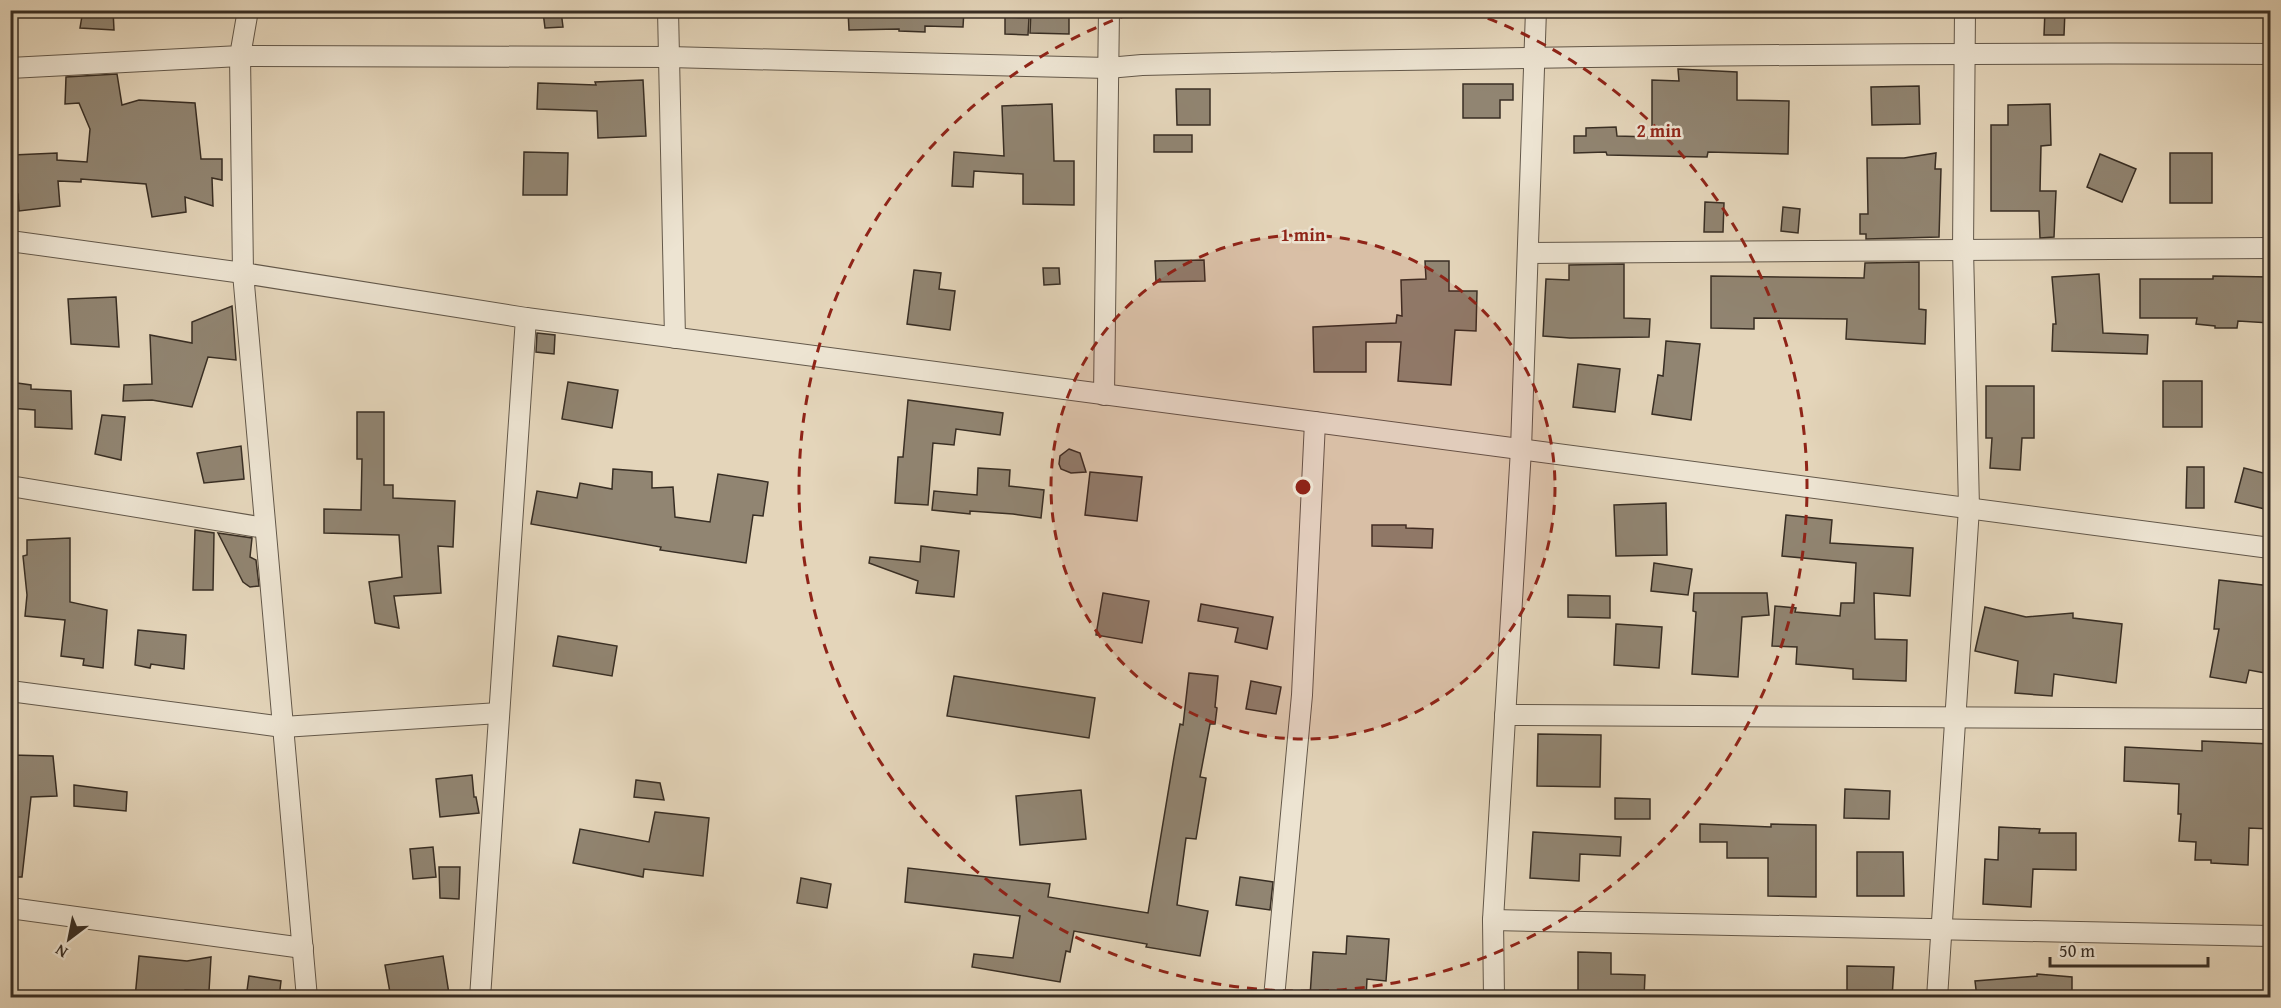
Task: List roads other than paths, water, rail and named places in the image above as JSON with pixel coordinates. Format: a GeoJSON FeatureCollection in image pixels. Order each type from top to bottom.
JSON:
{"type":"FeatureCollection","features":[{"type":"Feature","properties":{"kind":"street"},"geometry":{"type":"LineString","coordinates":[[248,10],[240,56],[243,273],[307,998]]}},
{"type":"Feature","properties":{"kind":"street"},"geometry":{"type":"LineString","coordinates":[[668,10],[675,338]]}},
{"type":"Feature","properties":{"kind":"street"},"geometry":{"type":"LineString","coordinates":[[1104,394],[1109,10]]}},
{"type":"Feature","properties":{"kind":"street"},"geometry":{"type":"LineString","coordinates":[[1494,998],[1493,920],[1521,449],[1536,10]]}},
{"type":"Feature","properties":{"kind":"street"},"geometry":{"type":"LineString","coordinates":[[1937,998],[1969,508],[1962,249],[1965,10]]}},
{"type":"Feature","properties":{"kind":"street"},"geometry":{"type":"LineString","coordinates":[[10,68],[240,56],[669,57],[1108,68],[1142,64],[1535,57],[1963,52],[2271,54]]}},
{"type":"Feature","properties":{"kind":"street"},"geometry":{"type":"LineString","coordinates":[[10,241],[243,273],[526,318],[2271,548]]}},
{"type":"Feature","properties":{"kind":"street"},"geometry":{"type":"LineString","coordinates":[[1528,253],[2271,248]]}},
{"type":"Feature","properties":{"kind":"street"},"geometry":{"type":"LineString","coordinates":[[480,998],[526,318]]}},
{"type":"Feature","properties":{"kind":"street"},"geometry":{"type":"LineString","coordinates":[[1274,998],[1302,695],[1315,422]]}},
{"type":"Feature","properties":{"kind":"street"},"geometry":{"type":"LineString","coordinates":[[10,486],[266,528]]}},
{"type":"Feature","properties":{"kind":"street"},"geometry":{"type":"LineString","coordinates":[[10,691],[283,727],[500,713]]}},
{"type":"Feature","properties":{"kind":"street"},"geometry":{"type":"LineString","coordinates":[[1505,715],[2271,719]]}},
{"type":"Feature","properties":{"kind":"street"},"geometry":{"type":"LineString","coordinates":[[10,908],[303,948]]}},
{"type":"Feature","properties":{"kind":"street"},"geometry":{"type":"LineString","coordinates":[[1493,920],[2271,936]]}}]}
